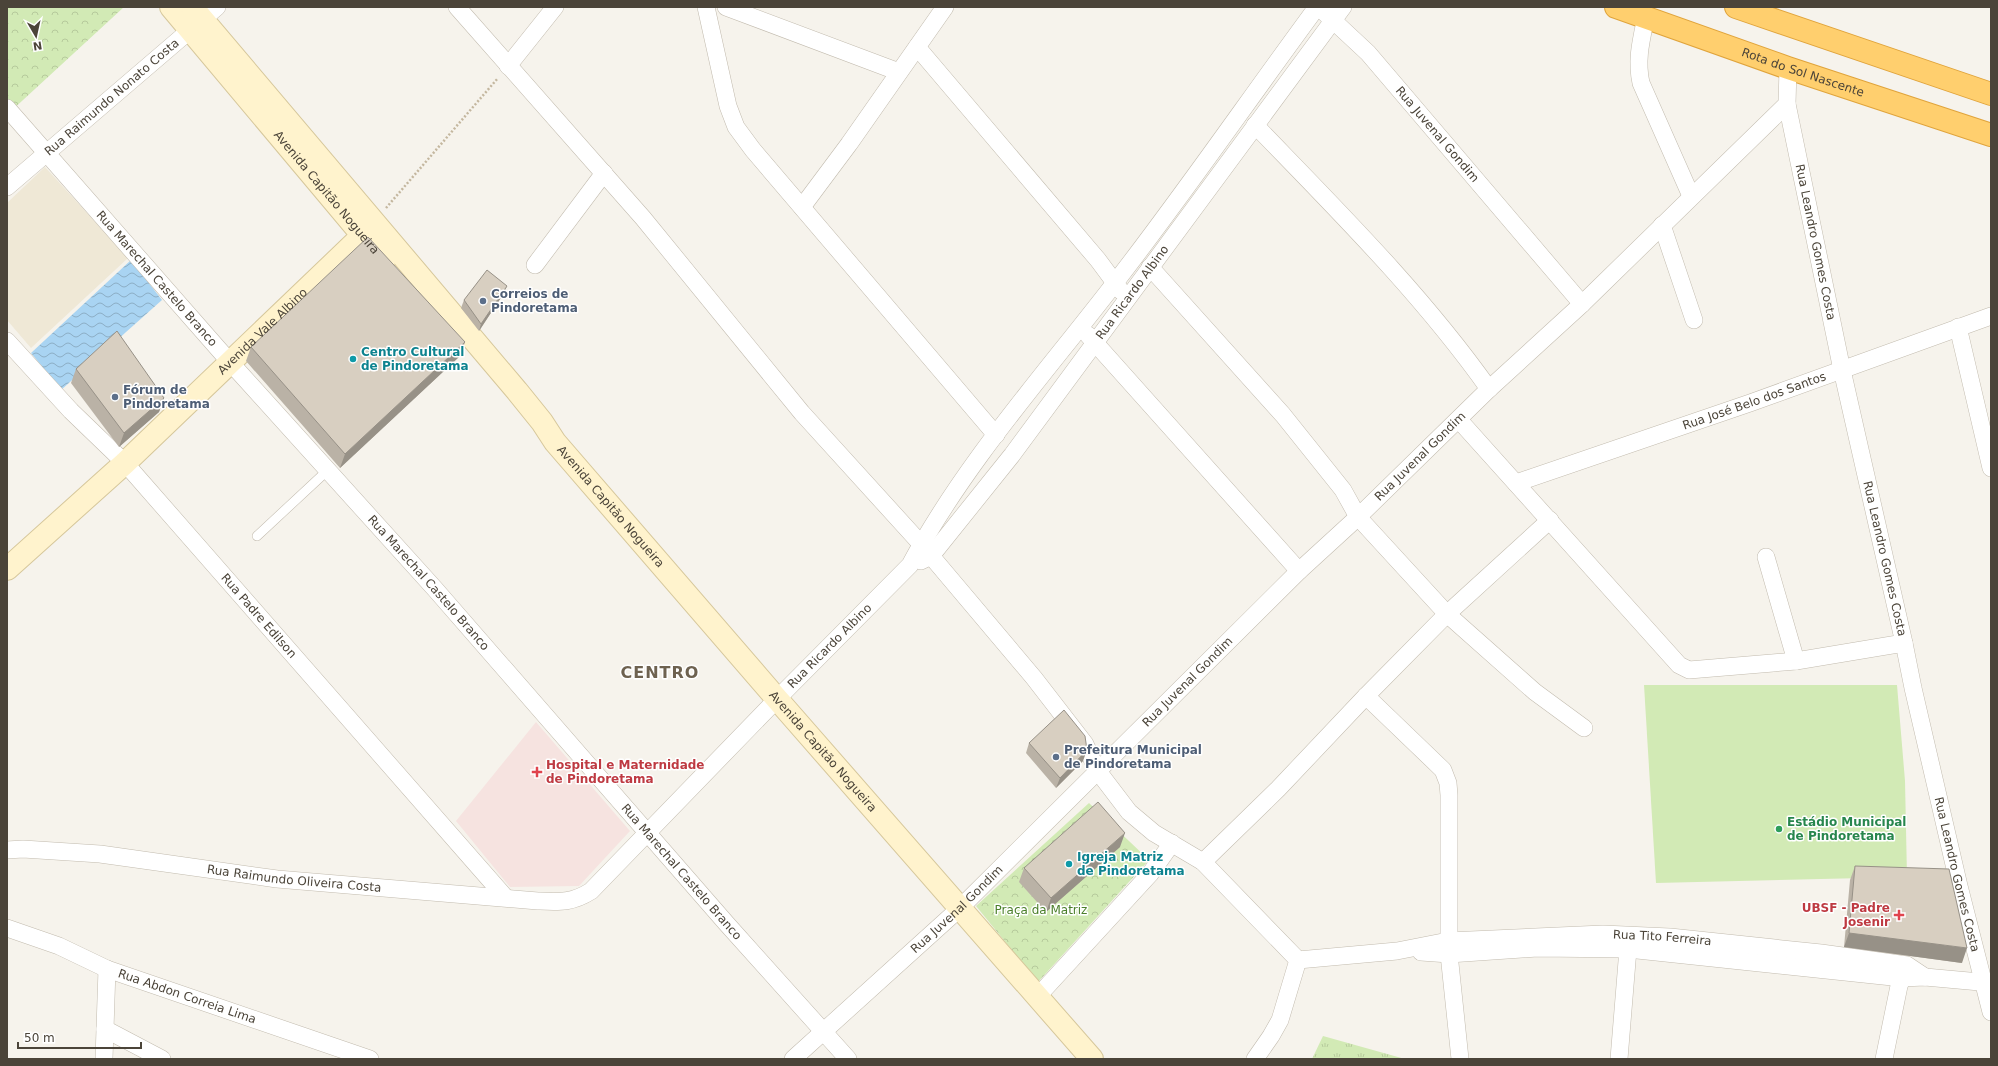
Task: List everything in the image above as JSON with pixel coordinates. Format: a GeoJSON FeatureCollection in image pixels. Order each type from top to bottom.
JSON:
{"type":"FeatureCollection","features":[{"type":"Feature","properties":{"kind":"highway","name":"Rota do Sol Nascente"},"geometry":{"type":"LineString","coordinates":[[1616,7],[1788,68],[1991,135]]}},
{"type":"Feature","properties":{"kind":"highway"},"geometry":{"type":"LineString","coordinates":[[1736,7],[1991,94]]}},
{"type":"Feature","properties":{"kind":"main road","name":"Avenida Capitão Nogueira"},"geometry":{"type":"LineString","coordinates":[[171,7],[200,17],[368,229],[518,391],[542,422],[555,442],[776,699],[1092,1059]]}},
{"type":"Feature","properties":{"kind":"main road","name":"Avenida Vale Albino"},"geometry":{"type":"LineString","coordinates":[[7,568],[125,463],[229,361],[368,229]]}},
{"type":"Feature","properties":{"kind":"street"},"geometry":{"type":"LineString","coordinates":[[457,7],[604,173],[802,413],[926,550],[1038,684],[1085,744],[1097,770],[1129,812],[1154,833],[1203,862],[1298,960],[1280,1020],[1271,1036],[1254,1059]]}},
{"type":"Feature","properties":{"kind":"street"},"geometry":{"type":"LineString","coordinates":[[508,66],[555,7]]}},
{"type":"Feature","properties":{"kind":"street"},"geometry":{"type":"LineString","coordinates":[[706,7],[732,117],[753,150],[996,436]]}},
{"type":"Feature","properties":{"kind":"street"},"geometry":{"type":"LineString","coordinates":[[726,7],[899,72]]}},
{"type":"Feature","properties":{"kind":"street"},"geometry":{"type":"LineString","coordinates":[[802,207],[849,144],[945,7]]}},
{"type":"Feature","properties":{"kind":"street","name":"Rua Juvenal Gondim"},"geometry":{"type":"LineString","coordinates":[[1317,7],[1338,13],[1368,53],[1582,304]]}},
{"type":"Feature","properties":{"kind":"street","name":"Rua Ricardo Albino"},"geometry":{"type":"LineString","coordinates":[[926,550],[963,480],[1115,283],[1317,7]]}},
{"type":"Feature","properties":{"kind":"street","name":"Rua Ricardo Albino"},"geometry":{"type":"LineString","coordinates":[[582,897],[607,876],[776,699],[926,550],[1012,455],[1338,13]]}},
{"type":"Feature","properties":{"kind":"street","name":"Rua Raimundo Nonato Costa"},"geometry":{"type":"LineString","coordinates":[[7,187],[200,17]]}},
{"type":"Feature","properties":{"kind":"street"},"geometry":{"type":"LineString","coordinates":[[1646,18],[1638,50],[1638,70],[1641,83],[1691,196]]}},
{"type":"Feature","properties":{"kind":"street"},"geometry":{"type":"LineString","coordinates":[[917,47],[1098,260],[1127,299]]}},
{"type":"Feature","properties":{"kind":"street"},"geometry":{"type":"LineString","coordinates":[[1787,104],[1788,68]]}},
{"type":"Feature","properties":{"kind":"street","name":"Rua Juvenal Gondim"},"geometry":{"type":"LineString","coordinates":[[793,1059],[960,908],[1097,770],[1299,571],[1358,518],[1459,420],[1488,389],[1582,304],[1787,104]]}},
{"type":"Feature","properties":{"kind":"street","name":"Rua Leandro Gomes Costa"},"geometry":{"type":"LineString","coordinates":[[1787,104],[1842,370],[1904,644],[1914,695],[1953,863],[1988,983],[1991,1012]]}},
{"type":"Feature","properties":{"kind":"street","name":"Rua Marechal Castelo Branco"},"geometry":{"type":"LineString","coordinates":[[7,108],[229,361],[435,589],[726,923],[848,1059]]}},
{"type":"Feature","properties":{"kind":"street"},"geometry":{"type":"LineString","coordinates":[[1255,125],[1401,280],[1474,369],[1488,389]]}},
{"type":"Feature","properties":{"kind":"street"},"geometry":{"type":"LineString","coordinates":[[535,265],[604,173]]}},
{"type":"Feature","properties":{"kind":"street"},"geometry":{"type":"LineString","coordinates":[[1181,193],[1198,203]]}},
{"type":"Feature","properties":{"kind":"street"},"geometry":{"type":"LineString","coordinates":[[1662,225],[1694,320]]}},
{"type":"Feature","properties":{"kind":"street"},"geometry":{"type":"LineString","coordinates":[[1150,267],[1283,415],[1343,490],[1358,518],[1447,614],[1535,692],[1584,728]]}},
{"type":"Feature","properties":{"kind":"street","name":"Rua José Belo dos Santos"},"geometry":{"type":"LineString","coordinates":[[1516,483],[1842,370],[1991,316]]}},
{"type":"Feature","properties":{"kind":"street"},"geometry":{"type":"LineString","coordinates":[[1958,327],[1991,468]]}},
{"type":"Feature","properties":{"kind":"street"},"geometry":{"type":"LineString","coordinates":[[1080,328],[1096,342],[1299,571]]}},
{"type":"Feature","properties":{"kind":"street","name":"Rua Padre Edilson"},"geometry":{"type":"LineString","coordinates":[[7,340],[70,410],[125,463],[505,897]]}},
{"type":"Feature","properties":{"kind":"street"},"geometry":{"type":"LineString","coordinates":[[1459,420],[1675,660],[1685,669],[1703,669],[1796,661],[1904,644]]}},
{"type":"Feature","properties":{"kind":"street"},"geometry":{"type":"LineString","coordinates":[[1203,862],[1278,790],[1366,696],[1447,614],[1550,520]]}},
{"type":"Feature","properties":{"kind":"street"},"geometry":{"type":"LineString","coordinates":[[1766,556],[1796,661]]}},
{"type":"Feature","properties":{"kind":"street"},"geometry":{"type":"LineString","coordinates":[[1366,696],[1443,770],[1446,777],[1449,795],[1449,947],[1460,1059]]}},
{"type":"Feature","properties":{"kind":"street"},"geometry":{"type":"LineString","coordinates":[[1038,996],[1150,874],[1172,843]]}},
{"type":"Feature","properties":{"kind":"street","name":"Rua Raimundo Oliveira Costa"},"geometry":{"type":"LineString","coordinates":[[7,850],[55,850],[100,854],[277,879],[568,902],[582,897]]}},
{"type":"Feature","properties":{"kind":"street","name":"Rua Abdon Correia Lima"},"geometry":{"type":"LineString","coordinates":[[7,928],[59,946],[107,969],[370,1059]]}},
{"type":"Feature","properties":{"kind":"street","name":"Rua Tito Ferreira"},"geometry":{"type":"LineString","coordinates":[[1298,960],[1604,934],[1724,943],[1821,953],[1924,977],[1988,983]]}},
{"type":"Feature","properties":{"kind":"street","name":"Rua Tito Ferreira"},"geometry":{"type":"LineString","coordinates":[[1449,947],[1628,950],[1904,972]]}},
{"type":"Feature","properties":{"kind":"street"},"geometry":{"type":"LineString","coordinates":[[1619,1059],[1628,950]]}},
{"type":"Feature","properties":{"kind":"street"},"geometry":{"type":"LineString","coordinates":[[104,1059],[107,969]]}},
{"type":"Feature","properties":{"kind":"street"},"geometry":{"type":"LineString","coordinates":[[1884,1059],[1904,972]]}},
{"type":"Feature","properties":{"kind":"street"},"geometry":{"type":"LineString","coordinates":[[105,1029],[162,1059]]}},
{"type":"Feature","properties":{"kind":"lane"},"geometry":{"type":"LineString","coordinates":[[257,536],[328,470]]}},
{"type":"Feature","properties":{"kind":"path"},"geometry":{"type":"LineString","coordinates":[[368,229],[508,66]]}},
{"type":"Feature","properties":{"kind":"shaded area"},"geometry":{"type":"Polygon","coordinates":[[[45,167],[128,258],[31,348],[7,320],[7,203],[45,167]]]}},
{"type":"Feature","properties":{"kind":"shaded area","name":"Hospital e Maternidade de Pindoretama"},"geometry":{"type":"Polygon","coordinates":[[[536,722],[630,831],[579,886],[510,887],[456,821],[536,722]]]}},
{"type":"Feature","properties":{"kind":"green space"},"geometry":{"type":"Polygon","coordinates":[[[7,7],[124,7],[10,112],[7,108],[7,7]]]}},
{"type":"Feature","properties":{"kind":"green space","name":"Estádio Municipal de Pindoretama"},"geometry":{"type":"Polygon","coordinates":[[[1644,685],[1897,685],[1905,781],[1907,877],[1656,883],[1644,685]]]}},
{"type":"Feature","properties":{"kind":"green space","name":"Praça da Matriz"},"geometry":{"type":"Polygon","coordinates":[[[1089,803],[1149,860],[1038,982],[976,906],[1089,803]]]}},
{"type":"Feature","properties":{"kind":"green space"},"geometry":{"type":"Polygon","coordinates":[[[1323,1036],[1405,1059],[1312,1059],[1323,1036]]]}},
{"type":"Feature","properties":{"kind":"water"},"geometry":{"type":"Polygon","coordinates":[[[131,260],[162,300],[61,390],[31,353],[131,260]]]}},
{"type":"Feature","properties":{"kind":"building","name":"Centro Cultural de Pindoretama"},"geometry":{"type":"Polygon","coordinates":[[[368,237],[465,342],[345,454],[251,347],[368,237]]]}},
{"type":"Feature","properties":{"kind":"building","name":"Correios de Pindoretama"},"geometry":{"type":"Polygon","coordinates":[[[487,270],[507,286],[481,324],[464,300],[487,270]]]}},
{"type":"Feature","properties":{"kind":"building","name":"Fórum de Pindoretama"},"geometry":{"type":"Polygon","coordinates":[[[117,331],[164,398],[124,433],[76,369],[117,331]]]}},
{"type":"Feature","properties":{"kind":"building","name":"Prefeitura Municipal de Pindoretama"},"geometry":{"type":"Polygon","coordinates":[[[1064,710],[1085,736],[1087,750],[1060,778],[1029,743],[1064,710]]]}},
{"type":"Feature","properties":{"kind":"building","name":"Igreja Matriz de Pindoretama"},"geometry":{"type":"Polygon","coordinates":[[[1098,802],[1125,833],[1051,898],[1024,868],[1098,802]]]}},
{"type":"Feature","properties":{"kind":"building","name":"UBSF - Padre Josenir"},"geometry":{"type":"Polygon","coordinates":[[[1855,866],[1949,869],[1967,948],[1849,933],[1855,866]]]}},
{"type":"Feature","properties":{"kind":"place","name":"Correios de Pindoretama"},"geometry":{"type":"Point","coordinates":[483,301]}},
{"type":"Feature","properties":{"kind":"place","name":"Centro Cultural de Pindoretama"},"geometry":{"type":"Point","coordinates":[353,359]}},
{"type":"Feature","properties":{"kind":"place","name":"Fórum de Pindoretama"},"geometry":{"type":"Point","coordinates":[115,397]}},
{"type":"Feature","properties":{"kind":"place","name":"Prefeitura Municipal de Pindoretama"},"geometry":{"type":"Point","coordinates":[1056,757]}},
{"type":"Feature","properties":{"kind":"place","name":"Hospital e Maternidade de Pindoretama"},"geometry":{"type":"Point","coordinates":[537,772]}},
{"type":"Feature","properties":{"kind":"place","name":"Estádio Municipal de Pindoretama"},"geometry":{"type":"Point","coordinates":[1779,829]}},
{"type":"Feature","properties":{"kind":"place","name":"Igreja Matriz de Pindoretama"},"geometry":{"type":"Point","coordinates":[1069,864]}},
{"type":"Feature","properties":{"kind":"place","name":"UBSF - Padre Josenir"},"geometry":{"type":"Point","coordinates":[1899,915]}},
{"type":"Feature","properties":{"kind":"district","name":"CENTRO"},"geometry":{"type":"Point","coordinates":[660,672]}}]}
